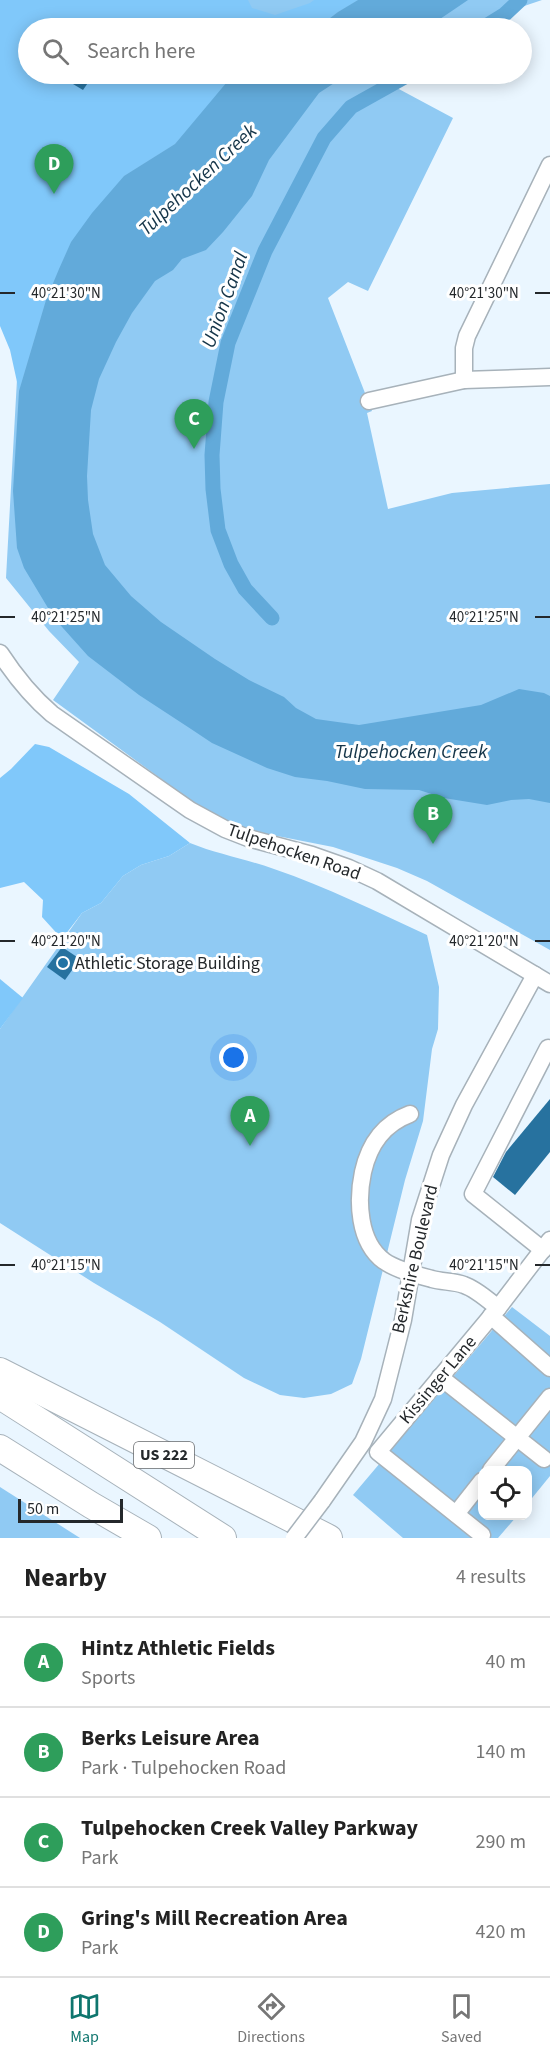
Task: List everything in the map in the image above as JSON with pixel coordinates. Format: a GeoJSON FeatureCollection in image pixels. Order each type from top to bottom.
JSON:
{"type":"FeatureCollection","features":[{"type":"Feature","properties":{"kind":"highway","name":"US 222"},"geometry":{"type":"LineString","coordinates":[[0,1371],[329,1538]]}},
{"type":"Feature","properties":{"kind":"highway"},"geometry":{"type":"LineString","coordinates":[[0,1396],[223,1538]]}},
{"type":"Feature","properties":{"kind":"highway"},"geometry":{"type":"LineString","coordinates":[[0,1448],[148,1538]]}},
{"type":"Feature","properties":{"kind":"highway"},"geometry":{"type":"LineString","coordinates":[[91,1505],[134,1538]]}},
{"type":"Feature","properties":{"kind":"street"},"geometry":{"type":"LineString","coordinates":[[464,380],[464,348],[467,336],[550,165]]}},
{"type":"Feature","properties":{"kind":"street"},"geometry":{"type":"LineString","coordinates":[[369,401],[464,380],[550,377]]}},
{"type":"Feature","properties":{"kind":"street","name":"Tulpehocken Road"},"geometry":{"type":"LineString","coordinates":[[0,653],[34,698],[52,714],[75,732],[204,818],[248,838],[312,855],[368,877],[542,979]]}},
{"type":"Feature","properties":{"kind":"street","name":"Berkshire Boulevard"},"geometry":{"type":"LineString","coordinates":[[294,1538],[363,1442],[383,1399],[403,1320],[420,1220],[441,1155],[464,1105],[542,979]]}},
{"type":"Feature","properties":{"kind":"street"},"geometry":{"type":"LineString","coordinates":[[547,1245],[472,1194],[548,1048],[550,1050]]}},
{"type":"Feature","properties":{"kind":"street"},"geometry":{"type":"LineString","coordinates":[[410,1114],[388,1125],[376,1137],[368,1155],[359,1190],[360,1211],[364,1232],[373,1249],[385,1261],[411,1272],[464,1284],[550,1368]]}},
{"type":"Feature","properties":{"kind":"street","name":"Kissinger Lane"},"geometry":{"type":"LineString","coordinates":[[456,1514],[378,1452],[495,1312],[547,1245]]}},
{"type":"Feature","properties":{"kind":"street"},"geometry":{"type":"LineString","coordinates":[[440,1377],[544,1459]]}},
{"type":"Feature","properties":{"kind":"street"},"geometry":{"type":"LineString","coordinates":[[494,1466],[550,1398]]}},
{"type":"Feature","properties":{"kind":"street"},"geometry":{"type":"LineString","coordinates":[[478,1487],[456,1514],[482,1535]]}},
{"type":"Feature","properties":{"kind":"shaded area"},"geometry":{"type":"Polygon","coordinates":[[[0,0],[542,0],[489,18],[18,18],[18,84],[389,84],[453,118],[368,291],[348,282],[328,298],[372,411],[367,413],[388,509],[452,493],[550,484],[550,950],[427,881],[397,868],[333,847],[236,826],[201,808],[53,700],[79,662],[49,631],[6,578],[18,361],[0,0]]]}},
{"type":"Feature","properties":{"kind":"shaded area"},"geometry":{"type":"Polygon","coordinates":[[[0,0],[248,0],[252,8],[275,15],[314,0],[358,0],[330,18],[18,18],[18,84],[226,84],[175,144],[124,176],[71,242],[46,300],[19,391],[10,350],[0,326],[0,0]]]}},
{"type":"Feature","properties":{"kind":"shaded area"},"geometry":{"type":"Polygon","coordinates":[[[35,744],[49,747],[129,794],[190,843],[169,856],[141,865],[123,876],[101,903],[82,913],[62,939],[42,917],[43,900],[24,882],[0,888],[0,778],[35,744]]]}},
{"type":"Feature","properties":{"kind":"shaded area"},"geometry":{"type":"Polygon","coordinates":[[[190,843],[294,876],[427,935],[439,987],[438,1029],[432,1049],[423,1121],[405,1180],[361,1359],[352,1384],[331,1394],[304,1398],[280,1395],[244,1378],[160,1322],[0,1223],[0,1029],[82,913],[101,903],[123,876],[141,865],[169,856],[190,843]]]}},
{"type":"Feature","properties":{"kind":"shaded area"},"geometry":{"type":"Polygon","coordinates":[[[0,979],[23,998],[0,1029],[0,979]]]}},
{"type":"Feature","properties":{"kind":"shaded area"},"geometry":{"type":"Polygon","coordinates":[[[512,1307],[550,1336],[550,1476],[532,1498],[532,1466],[478,1466],[478,1520],[514,1520],[498,1538],[403,1538],[353,1495],[512,1307]]]}},
{"type":"Feature","properties":{"kind":"shaded area"},"geometry":{"type":"Polygon","coordinates":[[[0,1487],[80,1538],[0,1538],[0,1487]]]}},
{"type":"Feature","properties":{"kind":"water"},"geometry":{"type":"Polygon","coordinates":[[[358,0],[468,0],[441,18],[330,18],[358,0]]]}},
{"type":"Feature","properties":{"kind":"water","name":"Tulpehocken Creek"},"geometry":{"type":"Polygon","coordinates":[[[225,84],[333,84],[319,93],[269,160],[252,196],[223,232],[206,250],[182,259],[173,270],[155,281],[132,313],[116,342],[99,379],[91,410],[87,476],[93,534],[105,565],[131,596],[161,622],[215,659],[249,680],[284,697],[296,708],[316,719],[359,725],[481,705],[519,689],[550,696],[550,803],[529,799],[487,805],[444,798],[419,790],[365,789],[295,777],[267,768],[212,743],[139,695],[88,656],[54,618],[24,568],[17,548],[13,491],[19,391],[46,300],[71,242],[92,213],[124,176],[175,144],[225,84]]]}},
{"type":"Feature","properties":{"kind":"building"},"geometry":{"type":"Polygon","coordinates":[[[73,84],[87,84],[83,90],[73,84]]]}},
{"type":"Feature","properties":{"kind":"building","name":"Athletic Storage Building"},"geometry":{"type":"Polygon","coordinates":[[[62,947],[80,959],[65,980],[47,967],[62,947]]]}},
{"type":"Feature","properties":{"kind":"building"},"geometry":{"type":"Polygon","coordinates":[[[550,1099],[550,1152],[515,1195],[493,1177],[506,1152],[550,1099]]]}},
{"type":"Feature","properties":{"kind":"waterway","name":"Union Canal"},"geometry":{"type":"LineString","coordinates":[[499,18],[520,0]]}},
{"type":"Feature","properties":{"kind":"waterway","name":"Union Canal"},"geometry":{"type":"LineString","coordinates":[[272,618],[245,589],[231,564],[218,530],[212,455],[216,402],[228,343],[265,251],[324,138],[351,107],[392,84]]}},
{"type":"Feature","properties":{"kind":"place","name":"Gring's Mill Recreation Area"},"geometry":{"type":"Point","coordinates":[54,194]}},
{"type":"Feature","properties":{"kind":"place","name":"Tulpehocken Creek Valley Parkway"},"geometry":{"type":"Point","coordinates":[194,449]}},
{"type":"Feature","properties":{"kind":"place","name":"Berks Leisure Area"},"geometry":{"type":"Point","coordinates":[433,844]}},
{"type":"Feature","properties":{"kind":"place","name":"Athletic Storage Building"},"geometry":{"type":"Point","coordinates":[63,963]}},
{"type":"Feature","properties":{"kind":"place","name":"Hintz Athletic Fields"},"geometry":{"type":"Point","coordinates":[250,1146]}}]}
